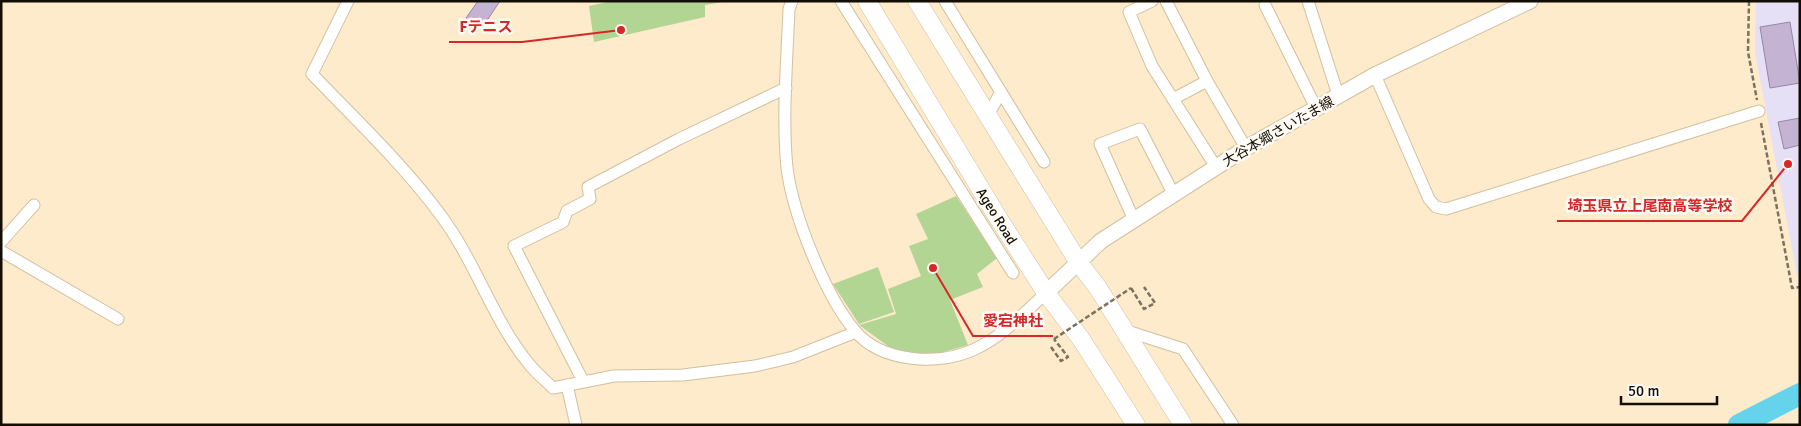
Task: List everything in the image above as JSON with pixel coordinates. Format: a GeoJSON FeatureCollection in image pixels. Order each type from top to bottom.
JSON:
{"type":"FeatureCollection","features":[{"type":"Feature","properties":{"kind":"highway","name":"Ageo Road"},"geometry":{"type":"LineString","coordinates":[[866,1],[1046,293],[1081,339],[1136,425]]}},
{"type":"Feature","properties":{"kind":"highway"},"geometry":{"type":"LineString","coordinates":[[917,1],[987,117],[1183,425]]}},
{"type":"Feature","properties":{"kind":"main road","name":"大谷本郷さいたま線"},"geometry":{"type":"LineString","coordinates":[[1046,293],[1101,241],[1246,148],[1375,75],[1530,1]]}},
{"type":"Feature","properties":{"kind":"street"},"geometry":{"type":"LineString","coordinates":[[348,1],[312,74],[402,169],[443,217],[462,247],[506,331],[529,365],[553,388],[614,376],[683,375],[755,366],[793,357],[856,332]]}},
{"type":"Feature","properties":{"kind":"street"},"geometry":{"type":"LineString","coordinates":[[792,1],[789,9],[786,88],[787,167],[790,187],[822,279],[856,332],[872,345],[891,354],[937,360],[974,349],[1003,332],[1046,293]]}},
{"type":"Feature","properties":{"kind":"street"},"geometry":{"type":"LineString","coordinates":[[841,1],[1013,273]]}},
{"type":"Feature","properties":{"kind":"street"},"geometry":{"type":"LineString","coordinates":[[945,1],[1044,162]]}},
{"type":"Feature","properties":{"kind":"street"},"geometry":{"type":"LineString","coordinates":[[1152,1],[1129,12],[1152,66],[1216,167]]}},
{"type":"Feature","properties":{"kind":"street"},"geometry":{"type":"LineString","coordinates":[[1166,1],[1207,81],[1246,148]]}},
{"type":"Feature","properties":{"kind":"street"},"geometry":{"type":"LineString","coordinates":[[1308,1],[1338,95]]}},
{"type":"Feature","properties":{"kind":"street"},"geometry":{"type":"LineString","coordinates":[[1265,5],[1316,108]]}},
{"type":"Feature","properties":{"kind":"street"},"geometry":{"type":"LineString","coordinates":[[1375,75],[1429,199],[1436,207],[1446,209],[1759,111]]}},
{"type":"Feature","properties":{"kind":"street"},"geometry":{"type":"LineString","coordinates":[[1173,100],[1207,81]]}},
{"type":"Feature","properties":{"kind":"street"},"geometry":{"type":"LineString","coordinates":[[583,381],[514,246],[563,222],[567,211],[590,198],[588,188],[679,139],[786,88]]}},
{"type":"Feature","properties":{"kind":"street"},"geometry":{"type":"LineString","coordinates":[[987,117],[1001,92]]}},
{"type":"Feature","properties":{"kind":"street"},"geometry":{"type":"LineString","coordinates":[[1134,220],[1100,144],[1140,129],[1174,195]]}},
{"type":"Feature","properties":{"kind":"street"},"geometry":{"type":"LineString","coordinates":[[1,242],[34,205]]}},
{"type":"Feature","properties":{"kind":"street"},"geometry":{"type":"LineString","coordinates":[[978,220],[997,216]]}},
{"type":"Feature","properties":{"kind":"street"},"geometry":{"type":"LineString","coordinates":[[1,251],[118,319]]}},
{"type":"Feature","properties":{"kind":"street"},"geometry":{"type":"LineString","coordinates":[[1124,330],[1183,349],[1233,425]]}},
{"type":"Feature","properties":{"kind":"street"},"geometry":{"type":"LineString","coordinates":[[568,385],[576,425]]}},
{"type":"Feature","properties":{"kind":"path"},"geometry":{"type":"LineString","coordinates":[[1749,1],[1748,52],[1792,288],[1800,287]]}},
{"type":"Feature","properties":{"kind":"path"},"geometry":{"type":"LineString","coordinates":[[1051,347],[1061,361],[1068,357],[1054,339],[1131,288],[1144,309],[1155,303],[1144,287]]}},
{"type":"Feature","properties":{"kind":"shaded area"},"geometry":{"type":"Polygon","coordinates":[[[1756,1],[1800,1],[1800,277],[1797,275],[1755,52],[1756,1]]]}},
{"type":"Feature","properties":{"kind":"green space"},"geometry":{"type":"Polygon","coordinates":[[[613,1],[729,1],[705,5],[705,17],[594,42],[589,6],[613,1]]]}},
{"type":"Feature","properties":{"kind":"green space"},"geometry":{"type":"Polygon","coordinates":[[[956,196],[997,258],[977,274],[983,287],[950,300],[968,345],[930,356],[892,349],[859,325],[896,314],[888,289],[921,276],[909,246],[928,239],[916,214],[956,196]]]}},
{"type":"Feature","properties":{"kind":"green space"},"geometry":{"type":"Polygon","coordinates":[[[878,267],[894,312],[859,324],[833,284],[878,267]]]}},
{"type":"Feature","properties":{"kind":"building"},"geometry":{"type":"Polygon","coordinates":[[[478,1],[500,1],[482,28],[466,18],[478,1]]]}},
{"type":"Feature","properties":{"kind":"building"},"geometry":{"type":"Polygon","coordinates":[[[1790,22],[1800,83],[1770,88],[1760,27],[1790,22]]]}},
{"type":"Feature","properties":{"kind":"building"},"geometry":{"type":"Polygon","coordinates":[[[1800,118],[1800,145],[1784,149],[1778,122],[1800,118]]]}},
{"type":"Feature","properties":{"kind":"waterway"},"geometry":{"type":"LineString","coordinates":[[1739,425],[1800,394]]}},
{"type":"Feature","properties":{"kind":"place","name":"Fテニス"},"geometry":{"type":"Point","coordinates":[621,30]}},
{"type":"Feature","properties":{"kind":"place","name":"埼玉県立上尾南高等学校"},"geometry":{"type":"Point","coordinates":[1788,164]}},
{"type":"Feature","properties":{"kind":"place","name":"愛宕神社"},"geometry":{"type":"Point","coordinates":[933,268]}}]}
